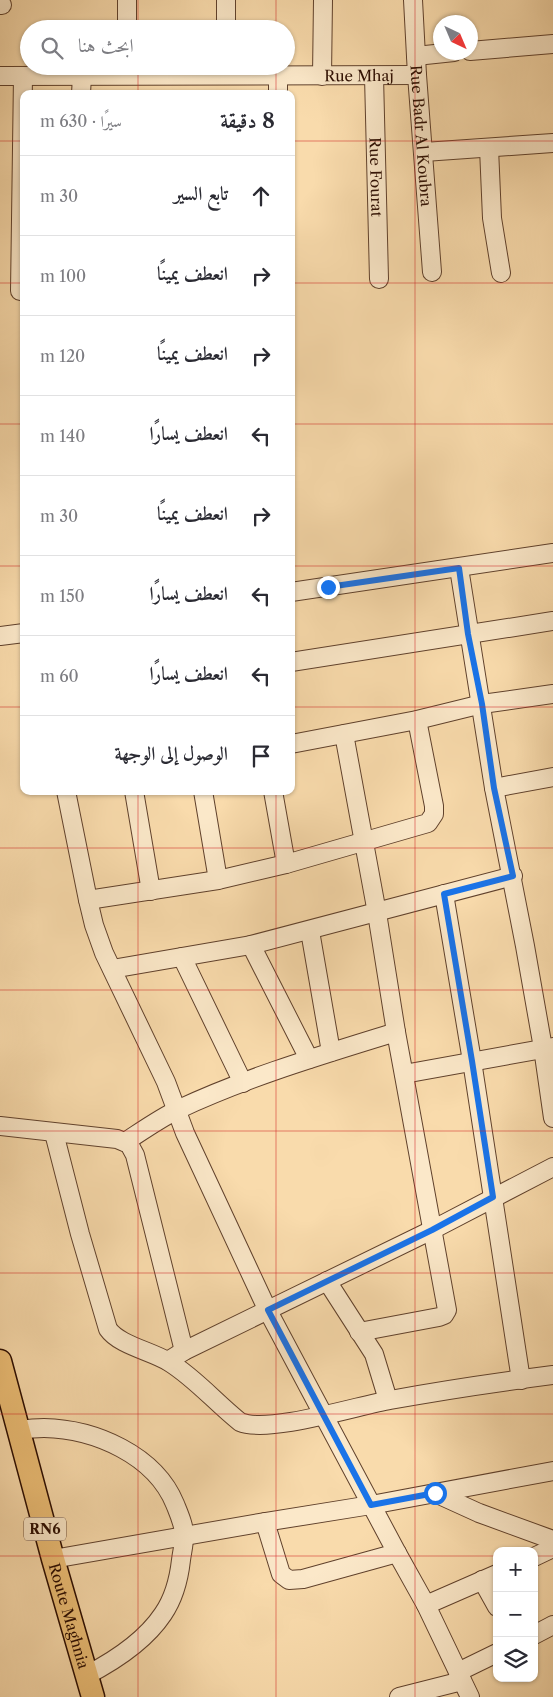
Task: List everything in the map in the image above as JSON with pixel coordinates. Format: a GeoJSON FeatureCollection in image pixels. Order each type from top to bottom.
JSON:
{"type":"FeatureCollection","features":[{"type":"Feature","properties":{"kind":"main road","name":"Route Maghnia"},"geometry":{"type":"LineString","coordinates":[[0,1360],[53,1559],[93,1697]]}},
{"type":"Feature","properties":{"kind":"street"},"geometry":{"type":"LineString","coordinates":[[126,20],[127,0]]}},
{"type":"Feature","properties":{"kind":"street"},"geometry":{"type":"LineString","coordinates":[[226,0],[226,20]]}},
{"type":"Feature","properties":{"kind":"street"},"geometry":{"type":"LineString","coordinates":[[322,76],[323,0]]}},
{"type":"Feature","properties":{"kind":"street","name":"Rue Badr Al Koubra"},"geometry":{"type":"LineString","coordinates":[[413,0],[416,75],[424,152],[432,272]]}},
{"type":"Feature","properties":{"kind":"street"},"geometry":{"type":"LineString","coordinates":[[478,50],[553,44]]}},
{"type":"Feature","properties":{"kind":"street"},"geometry":{"type":"LineString","coordinates":[[416,56],[433,54]]}},
{"type":"Feature","properties":{"kind":"street"},"geometry":{"type":"LineString","coordinates":[[81,90],[82,75]]}},
{"type":"Feature","properties":{"kind":"street","name":"Rue Mhaj"},"geometry":{"type":"LineString","coordinates":[[0,76],[82,75]]}},
{"type":"Feature","properties":{"kind":"street","name":"Rue Mhaj"},"geometry":{"type":"LineString","coordinates":[[141,75],[182,85],[213,75]]}},
{"type":"Feature","properties":{"kind":"street","name":"Rue Mhaj"},"geometry":{"type":"LineString","coordinates":[[267,75],[416,75]]}},
{"type":"Feature","properties":{"kind":"street"},"geometry":{"type":"LineString","coordinates":[[23,76],[23,90]]}},
{"type":"Feature","properties":{"kind":"street"},"geometry":{"type":"LineString","coordinates":[[278,76],[278,90]]}},
{"type":"Feature","properties":{"kind":"street","name":"Rue Fourat"},"geometry":{"type":"LineString","coordinates":[[374,76],[379,279]]}},
{"type":"Feature","properties":{"kind":"street"},"geometry":{"type":"LineString","coordinates":[[424,152],[553,143]]}},
{"type":"Feature","properties":{"kind":"street"},"geometry":{"type":"LineString","coordinates":[[489,148],[492,218],[501,272]]}},
{"type":"Feature","properties":{"kind":"street"},"geometry":{"type":"LineString","coordinates":[[295,591],[553,553]]}},
{"type":"Feature","properties":{"kind":"street"},"geometry":{"type":"LineString","coordinates":[[459,568],[494,788],[548,1047],[553,1118]]}},
{"type":"Feature","properties":{"kind":"street"},"geometry":{"type":"LineString","coordinates":[[295,661],[553,620]]}},
{"type":"Feature","properties":{"kind":"street"},"geometry":{"type":"LineString","coordinates":[[0,636],[20,633]]}},
{"type":"Feature","properties":{"kind":"street"},"geometry":{"type":"LineString","coordinates":[[295,743],[417,720],[482,704],[553,694]]}},
{"type":"Feature","properties":{"kind":"street"},"geometry":{"type":"LineString","coordinates":[[88,900],[218,880],[286,864],[428,823],[432,820],[434,806],[417,720]]}},
{"type":"Feature","properties":{"kind":"street"},"geometry":{"type":"LineString","coordinates":[[344,734],[447,1313],[439,1317],[359,1332]]}},
{"type":"Feature","properties":{"kind":"street"},"geometry":{"type":"LineString","coordinates":[[494,788],[553,777]]}},
{"type":"Feature","properties":{"kind":"street"},"geometry":{"type":"LineString","coordinates":[[67,795],[94,925],[112,969],[166,1082],[176,1111],[201,1169],[268,1310],[426,1605],[470,1697]]}},
{"type":"Feature","properties":{"kind":"street"},"geometry":{"type":"LineString","coordinates":[[135,795],[151,891]]}},
{"type":"Feature","properties":{"kind":"street"},"geometry":{"type":"LineString","coordinates":[[204,795],[218,880]]}},
{"type":"Feature","properties":{"kind":"street"},"geometry":{"type":"LineString","coordinates":[[274,795],[286,864]]}},
{"type":"Feature","properties":{"kind":"street"},"geometry":{"type":"LineString","coordinates":[[112,969],[251,945],[513,876]]}},
{"type":"Feature","properties":{"kind":"street"},"geometry":{"type":"LineString","coordinates":[[444,894],[472,1061],[520,1380]]}},
{"type":"Feature","properties":{"kind":"street"},"geometry":{"type":"LineString","coordinates":[[310,931],[331,1052]]}},
{"type":"Feature","properties":{"kind":"street"},"geometry":{"type":"LineString","coordinates":[[251,945],[309,1059]]}},
{"type":"Feature","properties":{"kind":"street"},"geometry":{"type":"LineString","coordinates":[[182,958],[243,1083]]}},
{"type":"Feature","properties":{"kind":"street"},"geometry":{"type":"LineString","coordinates":[[125,1142],[176,1111],[243,1083],[309,1059],[396,1032]]}},
{"type":"Feature","properties":{"kind":"street"},"geometry":{"type":"LineString","coordinates":[[404,1074],[548,1047]]}},
{"type":"Feature","properties":{"kind":"street"},"geometry":{"type":"LineString","coordinates":[[0,1126],[117,1139],[132,1147],[184,1351]]}},
{"type":"Feature","properties":{"kind":"street"},"geometry":{"type":"LineString","coordinates":[[54,1133],[80,1234],[111,1334],[120,1340],[168,1361],[192,1379],[240,1422],[247,1425],[267,1425],[325,1415],[388,1400],[553,1375]]}},
{"type":"Feature","properties":{"kind":"street"},"geometry":{"type":"LineString","coordinates":[[168,1361],[184,1351],[432,1230],[553,1167]]}},
{"type":"Feature","properties":{"kind":"street"},"geometry":{"type":"LineString","coordinates":[[328,1282],[374,1354],[388,1400]]}},
{"type":"Feature","properties":{"kind":"street"},"geometry":{"type":"LineString","coordinates":[[18,1430],[44,1428],[72,1431],[101,1438],[127,1452],[150,1468],[164,1484],[179,1513],[185,1535],[180,1569],[174,1593],[164,1613],[148,1633],[126,1651],[108,1664],[87,1675]]}},
{"type":"Feature","properties":{"kind":"street"},"geometry":{"type":"LineString","coordinates":[[53,1559],[185,1535],[371,1505],[553,1471]]}},
{"type":"Feature","properties":{"kind":"street"},"geometry":{"type":"LineString","coordinates":[[435,1493],[479,1513],[553,1540]]}},
{"type":"Feature","properties":{"kind":"street"},"geometry":{"type":"LineString","coordinates":[[264,1522],[281,1574],[289,1580],[303,1579],[397,1554]]}},
{"type":"Feature","properties":{"kind":"street"},"geometry":{"type":"LineString","coordinates":[[538,1555],[553,1548]]}},
{"type":"Feature","properties":{"kind":"street"},"geometry":{"type":"LineString","coordinates":[[426,1605],[490,1577],[494,1592]]}},
{"type":"Feature","properties":{"kind":"street"},"geometry":{"type":"LineString","coordinates":[[538,1633],[553,1625]]}},
{"type":"Feature","properties":{"kind":"street"},"geometry":{"type":"LineString","coordinates":[[399,1697],[460,1677],[493,1656]]}},
{"type":"Feature","properties":{"kind":"route"},"geometry":{"type":"LineString","coordinates":[[328,587],[459,568],[494,788],[513,876],[444,894],[493,1197],[432,1230],[268,1310],[371,1505],[435,1493]]}}]}
